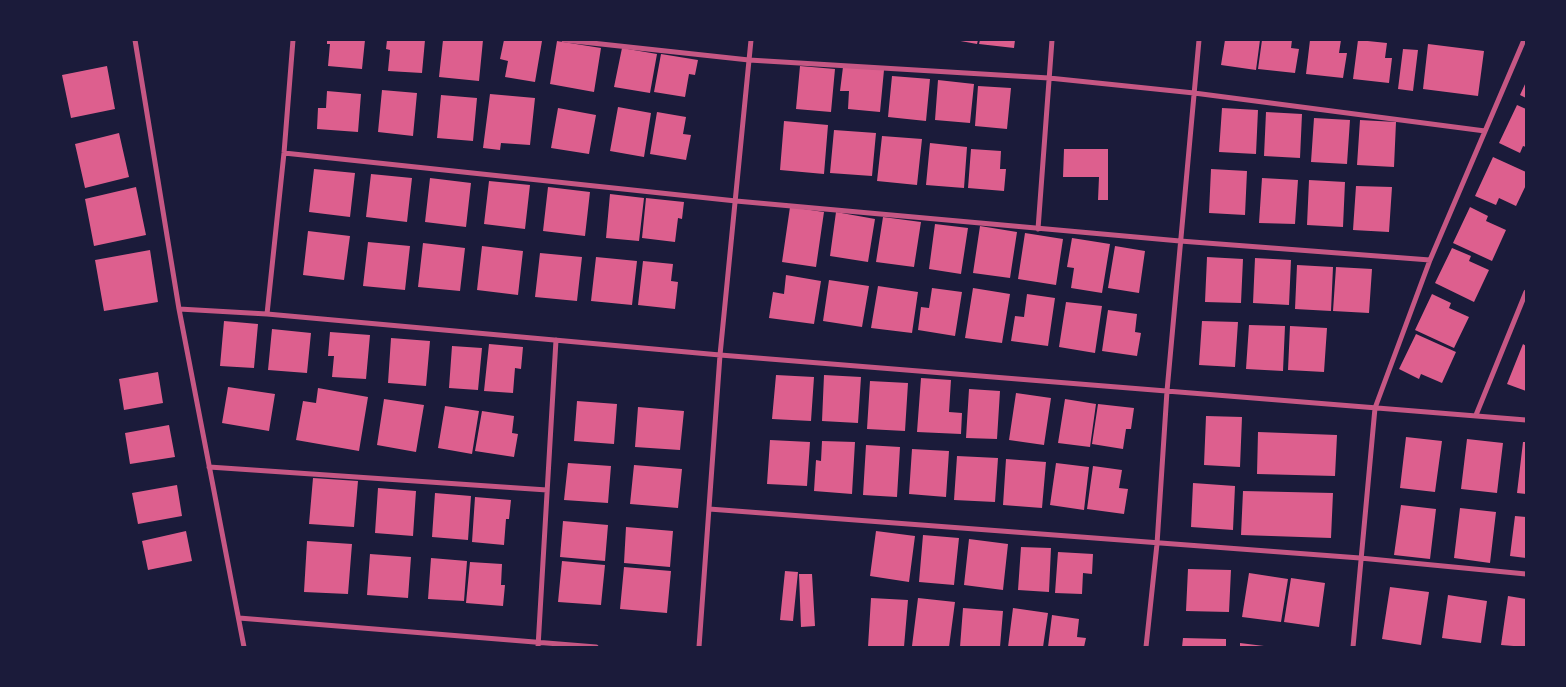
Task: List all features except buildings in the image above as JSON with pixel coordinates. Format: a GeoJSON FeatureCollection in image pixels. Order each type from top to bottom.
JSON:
{"type":"FeatureCollection","features":[{"type":"Feature","properties":{"kind":"street"},"geometry":{"type":"LineString","coordinates":[[134,40],[179,309],[244,647]]}},
{"type":"Feature","properties":{"kind":"street"},"geometry":{"type":"LineString","coordinates":[[267,314],[284,152],[293,40]]}},
{"type":"Feature","properties":{"kind":"street"},"geometry":{"type":"LineString","coordinates":[[564,40],[749,60],[1049,78],[1194,94],[1485,131]]}},
{"type":"Feature","properties":{"kind":"street"},"geometry":{"type":"LineString","coordinates":[[699,647],[720,355],[751,40]]}},
{"type":"Feature","properties":{"kind":"street"},"geometry":{"type":"LineString","coordinates":[[1038,229],[1052,40]]}},
{"type":"Feature","properties":{"kind":"street"},"geometry":{"type":"LineString","coordinates":[[1146,647],[1157,544],[1166,391],[1199,40]]}},
{"type":"Feature","properties":{"kind":"street"},"geometry":{"type":"LineString","coordinates":[[1353,647],[1375,408],[1430,260],[1524,40]]}},
{"type":"Feature","properties":{"kind":"street"},"geometry":{"type":"LineString","coordinates":[[284,152],[736,200],[1038,229],[1430,260]]}},
{"type":"Feature","properties":{"kind":"street"},"geometry":{"type":"LineString","coordinates":[[1476,415],[1526,292]]}},
{"type":"Feature","properties":{"kind":"street"},"geometry":{"type":"LineString","coordinates":[[179,309],[267,314],[720,355],[1526,420]]}},
{"type":"Feature","properties":{"kind":"street"},"geometry":{"type":"LineString","coordinates":[[538,645],[556,340]]}},
{"type":"Feature","properties":{"kind":"street"},"geometry":{"type":"LineString","coordinates":[[209,467],[547,490]]}},
{"type":"Feature","properties":{"kind":"street"},"geometry":{"type":"LineString","coordinates":[[709,509],[1360,558],[1526,574]]}},
{"type":"Feature","properties":{"kind":"street"},"geometry":{"type":"LineString","coordinates":[[239,618],[538,645],[596,647]]}}]}
